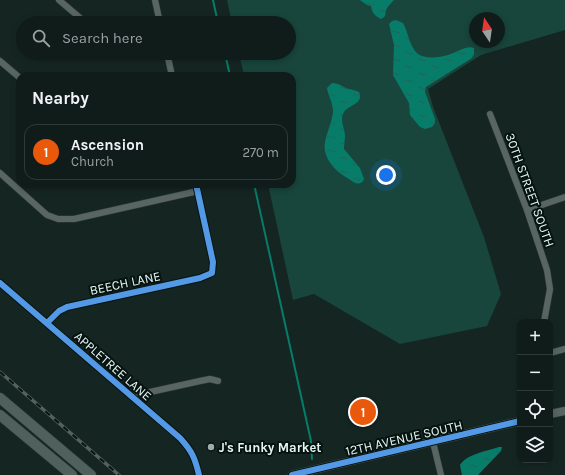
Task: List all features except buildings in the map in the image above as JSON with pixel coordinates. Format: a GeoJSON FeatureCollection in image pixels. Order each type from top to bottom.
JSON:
{"type":"FeatureCollection","features":[{"type":"Feature","properties":{"kind":"main road"},"geometry":{"type":"LineString","coordinates":[[0,398],[91,475]]}},
{"type":"Feature","properties":{"kind":"main road"},"geometry":{"type":"LineString","coordinates":[[0,415],[72,475]]}},
{"type":"Feature","properties":{"kind":"street"},"geometry":{"type":"LineString","coordinates":[[59,0],[78,16]]}},
{"type":"Feature","properties":{"kind":"street"},"geometry":{"type":"LineString","coordinates":[[155,0],[158,16]]}},
{"type":"Feature","properties":{"kind":"street"},"geometry":{"type":"LineString","coordinates":[[169,60],[171,72]]}},
{"type":"Feature","properties":{"kind":"street"},"geometry":{"type":"LineString","coordinates":[[0,61],[16,75]]}},
{"type":"Feature","properties":{"kind":"street","name":"30TH STREET SOUTH"},"geometry":{"type":"LineString","coordinates":[[490,114],[527,210],[547,270],[550,289],[545,319]]}},
{"type":"Feature","properties":{"kind":"street"},"geometry":{"type":"LineString","coordinates":[[0,174],[16,188]]}},
{"type":"Feature","properties":{"kind":"street"},"geometry":{"type":"LineString","coordinates":[[16,188],[48,215],[58,219],[74,219],[198,192],[197,188]]}},
{"type":"Feature","properties":{"kind":"street","name":"BEECH LANE"},"geometry":{"type":"LineString","coordinates":[[47,323],[59,311],[67,307],[200,278],[212,273],[213,262],[198,192]]}},
{"type":"Feature","properties":{"kind":"street"},"geometry":{"type":"LineString","coordinates":[[527,210],[565,196]]}},
{"type":"Feature","properties":{"kind":"street","name":"APPLETREE LANE"},"geometry":{"type":"LineString","coordinates":[[0,283],[180,438],[195,458],[199,475]]}},
{"type":"Feature","properties":{"kind":"street"},"geometry":{"type":"LineString","coordinates":[[553,352],[565,349]]}},
{"type":"Feature","properties":{"kind":"street"},"geometry":{"type":"LineString","coordinates":[[132,396],[210,379],[218,381]]}},
{"type":"Feature","properties":{"kind":"street"},"geometry":{"type":"LineString","coordinates":[[553,413],[565,411]]}},
{"type":"Feature","properties":{"kind":"street","name":"12TH AVENUE SOUTH"},"geometry":{"type":"LineString","coordinates":[[292,475],[517,422]]}},
{"type":"Feature","properties":{"kind":"street"},"geometry":{"type":"LineString","coordinates":[[433,442],[441,475]]}},
{"type":"Feature","properties":{"kind":"shaded area"},"geometry":{"type":"Polygon","coordinates":[[[227,0],[565,0],[565,30],[505,48],[505,12],[469,12],[469,48],[505,48],[481,55],[428,89],[433,107],[484,237],[501,294],[487,326],[400,344],[314,294],[293,300],[269,188],[296,188],[296,72],[243,72],[241,60],[296,60],[296,16],[230,16],[227,0]]]}},
{"type":"Feature","properties":{"kind":"water"},"geometry":{"type":"Polygon","coordinates":[[[360,0],[394,0],[387,8],[385,16],[381,19],[374,14],[371,6],[360,0]]]}},
{"type":"Feature","properties":{"kind":"water"},"geometry":{"type":"Polygon","coordinates":[[[396,20],[403,23],[413,48],[422,56],[440,57],[464,48],[474,48],[472,58],[426,87],[425,92],[435,119],[435,123],[432,127],[425,129],[420,127],[410,115],[409,103],[393,75],[394,45],[389,24],[396,20]]]}},
{"type":"Feature","properties":{"kind":"water"},"geometry":{"type":"Polygon","coordinates":[[[332,83],[359,92],[360,99],[344,112],[342,121],[345,133],[344,149],[360,168],[364,179],[359,184],[339,173],[331,164],[326,154],[325,142],[333,112],[327,88],[332,83]]]}},
{"type":"Feature","properties":{"kind":"water"},"geometry":{"type":"Polygon","coordinates":[[[502,447],[501,451],[478,475],[462,475],[460,465],[463,461],[478,453],[502,447]]]}},
{"type":"Feature","properties":{"kind":"waterway"},"geometry":{"type":"LineString","coordinates":[[213,0],[216,16]]}},
{"type":"Feature","properties":{"kind":"waterway"},"geometry":{"type":"LineString","coordinates":[[227,60],[229,72]]}},
{"type":"Feature","properties":{"kind":"waterway"},"geometry":{"type":"LineString","coordinates":[[255,188],[311,441],[312,459]]}},
{"type":"Feature","properties":{"kind":"railway"},"geometry":{"type":"LineString","coordinates":[[0,372],[119,475]]}},
{"type":"Feature","properties":{"kind":"cycle path"},"geometry":{"type":"LineString","coordinates":[[47,323],[59,311],[67,307],[200,278],[212,273],[213,262],[197,188]]}},
{"type":"Feature","properties":{"kind":"cycle path"},"geometry":{"type":"LineString","coordinates":[[0,283],[180,438],[192,455],[199,475]]}},
{"type":"Feature","properties":{"kind":"cycle path"},"geometry":{"type":"LineString","coordinates":[[292,475],[517,422]]}},
{"type":"Feature","properties":{"kind":"place","name":"Ascension"},"geometry":{"type":"Point","coordinates":[363,412]}},
{"type":"Feature","properties":{"kind":"place","name":"J's Funky Market"},"geometry":{"type":"Point","coordinates":[211,447]}}]}
